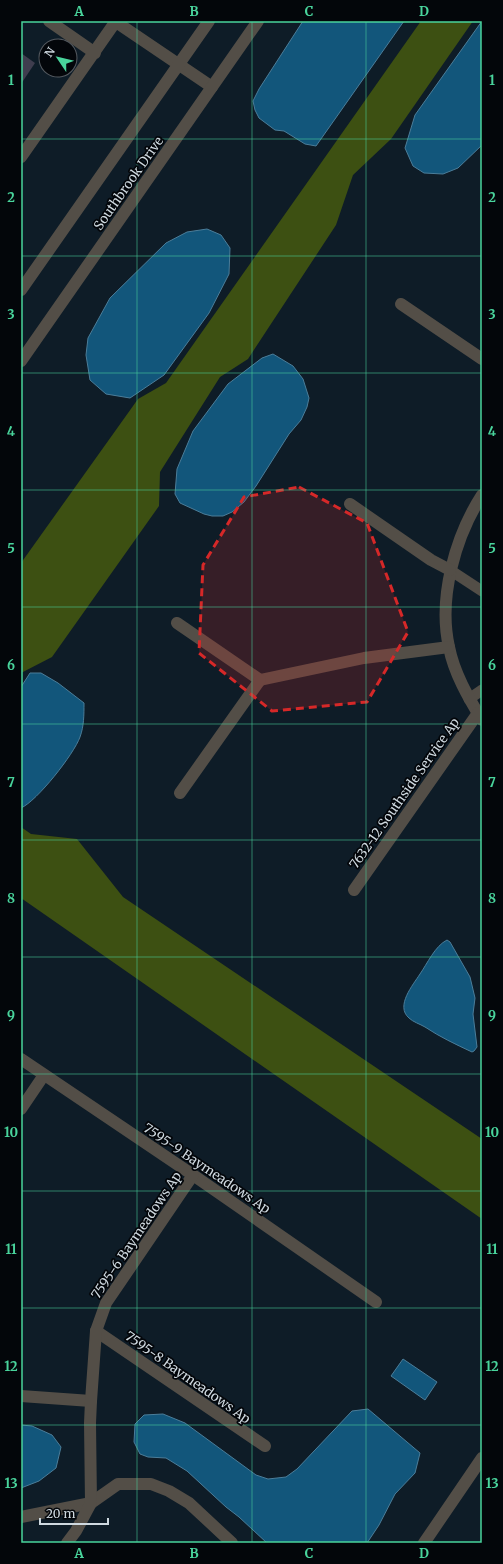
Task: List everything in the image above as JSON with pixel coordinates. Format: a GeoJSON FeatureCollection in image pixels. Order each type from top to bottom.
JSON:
{"type":"FeatureCollection","features":[{"type":"Feature","properties":{"kind":"street"},"geometry":{"type":"LineString","coordinates":[[49,21],[95,53]]}},
{"type":"Feature","properties":{"kind":"street"},"geometry":{"type":"LineString","coordinates":[[21,158],[116,21],[212,87]]}},
{"type":"Feature","properties":{"kind":"street","name":"Southbrook Drive"},"geometry":{"type":"LineString","coordinates":[[21,290],[209,21]]}},
{"type":"Feature","properties":{"kind":"street","name":"Southbrook Drive"},"geometry":{"type":"LineString","coordinates":[[21,361],[258,21]]}},
{"type":"Feature","properties":{"kind":"street"},"geometry":{"type":"LineString","coordinates":[[401,304],[482,359]]}},
{"type":"Feature","properties":{"kind":"street"},"geometry":{"type":"LineString","coordinates":[[480,716],[461,684],[449,647],[446,626],[446,602],[450,570],[467,522],[482,495]]}},
{"type":"Feature","properties":{"kind":"street"},"geometry":{"type":"LineString","coordinates":[[350,504],[432,560],[450,570]]}},
{"type":"Feature","properties":{"kind":"street"},"geometry":{"type":"LineString","coordinates":[[177,622],[260,680]]}},
{"type":"Feature","properties":{"kind":"street"},"geometry":{"type":"LineString","coordinates":[[180,793],[260,680],[364,658],[449,647]]}},
{"type":"Feature","properties":{"kind":"street","name":"7632-12 Southside Service Ap"},"geometry":{"type":"LineString","coordinates":[[354,890],[480,716]]}},
{"type":"Feature","properties":{"kind":"street","name":"7595-9 Baymeadows Ap"},"geometry":{"type":"LineString","coordinates":[[21,1059],[193,1175],[376,1302]]}},
{"type":"Feature","properties":{"kind":"street"},"geometry":{"type":"LineString","coordinates":[[21,1109],[44,1075]]}},
{"type":"Feature","properties":{"kind":"street","name":"7595-6 Baymeadows Ap"},"geometry":{"type":"LineString","coordinates":[[67,1543],[76,1531],[91,1503],[90,1423],[96,1330],[106,1303],[193,1175]]}},
{"type":"Feature","properties":{"kind":"street","name":"7595-8 Baymeadows Ap"},"geometry":{"type":"LineString","coordinates":[[96,1330],[265,1446]]}},
{"type":"Feature","properties":{"kind":"street"},"geometry":{"type":"LineString","coordinates":[[21,1396],[91,1401]]}},
{"type":"Feature","properties":{"kind":"street"},"geometry":{"type":"LineString","coordinates":[[424,1543],[482,1458]]}},
{"type":"Feature","properties":{"kind":"street"},"geometry":{"type":"LineString","coordinates":[[21,1517],[91,1503],[118,1484],[151,1484],[169,1491],[188,1503],[232,1543]]}},
{"type":"Feature","properties":{"kind":"lane"},"geometry":{"type":"LineString","coordinates":[[450,570],[482,591]]}},
{"type":"Feature","properties":{"kind":"lane"},"geometry":{"type":"LineString","coordinates":[[470,698],[482,690]]}},
{"type":"Feature","properties":{"kind":"highlighted area"},"geometry":{"type":"Polygon","coordinates":[[[299,487],[367,523],[408,632],[367,702],[272,711],[199,653],[203,565],[244,497],[299,487]]]}},
{"type":"Feature","properties":{"kind":"green space"},"geometry":{"type":"Polygon","coordinates":[[[421,21],[473,21],[391,139],[353,175],[336,225],[248,359],[220,377],[160,472],[159,506],[52,657],[21,673],[21,563],[138,399],[166,383],[421,21]]]}},
{"type":"Feature","properties":{"kind":"green space"},"geometry":{"type":"Polygon","coordinates":[[[21,827],[31,834],[77,839],[123,897],[482,1139],[482,1219],[21,898],[21,827]]]}},
{"type":"Feature","properties":{"kind":"water"},"geometry":{"type":"Polygon","coordinates":[[[303,21],[404,21],[316,146],[305,144],[284,131],[275,130],[259,118],[253,101],[259,89],[303,21]]]}},
{"type":"Feature","properties":{"kind":"water"},"geometry":{"type":"Polygon","coordinates":[[[482,21],[482,145],[458,168],[443,174],[424,173],[413,166],[405,148],[415,115],[482,21]]]}},
{"type":"Feature","properties":{"kind":"water"},"geometry":{"type":"Polygon","coordinates":[[[207,229],[221,235],[230,248],[229,274],[209,313],[164,375],[130,398],[106,394],[90,380],[86,355],[88,338],[110,298],[166,243],[187,232],[207,229]]]}},
{"type":"Feature","properties":{"kind":"water"},"geometry":{"type":"Polygon","coordinates":[[[273,354],[293,366],[303,379],[309,398],[301,420],[289,434],[244,502],[232,512],[223,516],[212,516],[180,503],[175,494],[177,469],[193,431],[228,384],[262,358],[273,354]]]}},
{"type":"Feature","properties":{"kind":"water"},"geometry":{"type":"Polygon","coordinates":[[[30,673],[41,673],[58,683],[84,703],[84,716],[80,737],[63,765],[45,787],[28,804],[21,808],[21,687],[30,673]]]}},
{"type":"Feature","properties":{"kind":"water"},"geometry":{"type":"Polygon","coordinates":[[[447,940],[450,942],[470,977],[475,998],[473,1014],[477,1047],[472,1052],[412,1021],[405,1013],[404,1002],[413,984],[435,951],[447,940]]]}},
{"type":"Feature","properties":{"kind":"water"},"geometry":{"type":"Polygon","coordinates":[[[403,1359],[437,1382],[425,1400],[391,1376],[403,1359]]]}},
{"type":"Feature","properties":{"kind":"water"},"geometry":{"type":"Polygon","coordinates":[[[368,1409],[420,1453],[415,1473],[395,1494],[379,1525],[367,1543],[267,1543],[187,1471],[166,1458],[148,1457],[140,1454],[134,1442],[135,1424],[144,1415],[163,1414],[185,1423],[256,1475],[268,1479],[286,1477],[297,1469],[352,1411],[368,1409]]]}},
{"type":"Feature","properties":{"kind":"water"},"geometry":{"type":"Polygon","coordinates":[[[21,1425],[32,1426],[52,1435],[61,1447],[56,1468],[39,1481],[21,1488],[21,1425]]]}},
{"type":"Feature","properties":{"kind":"building"},"geometry":{"type":"Polygon","coordinates":[[[21,53],[35,63],[21,84],[21,53]]]}}]}
